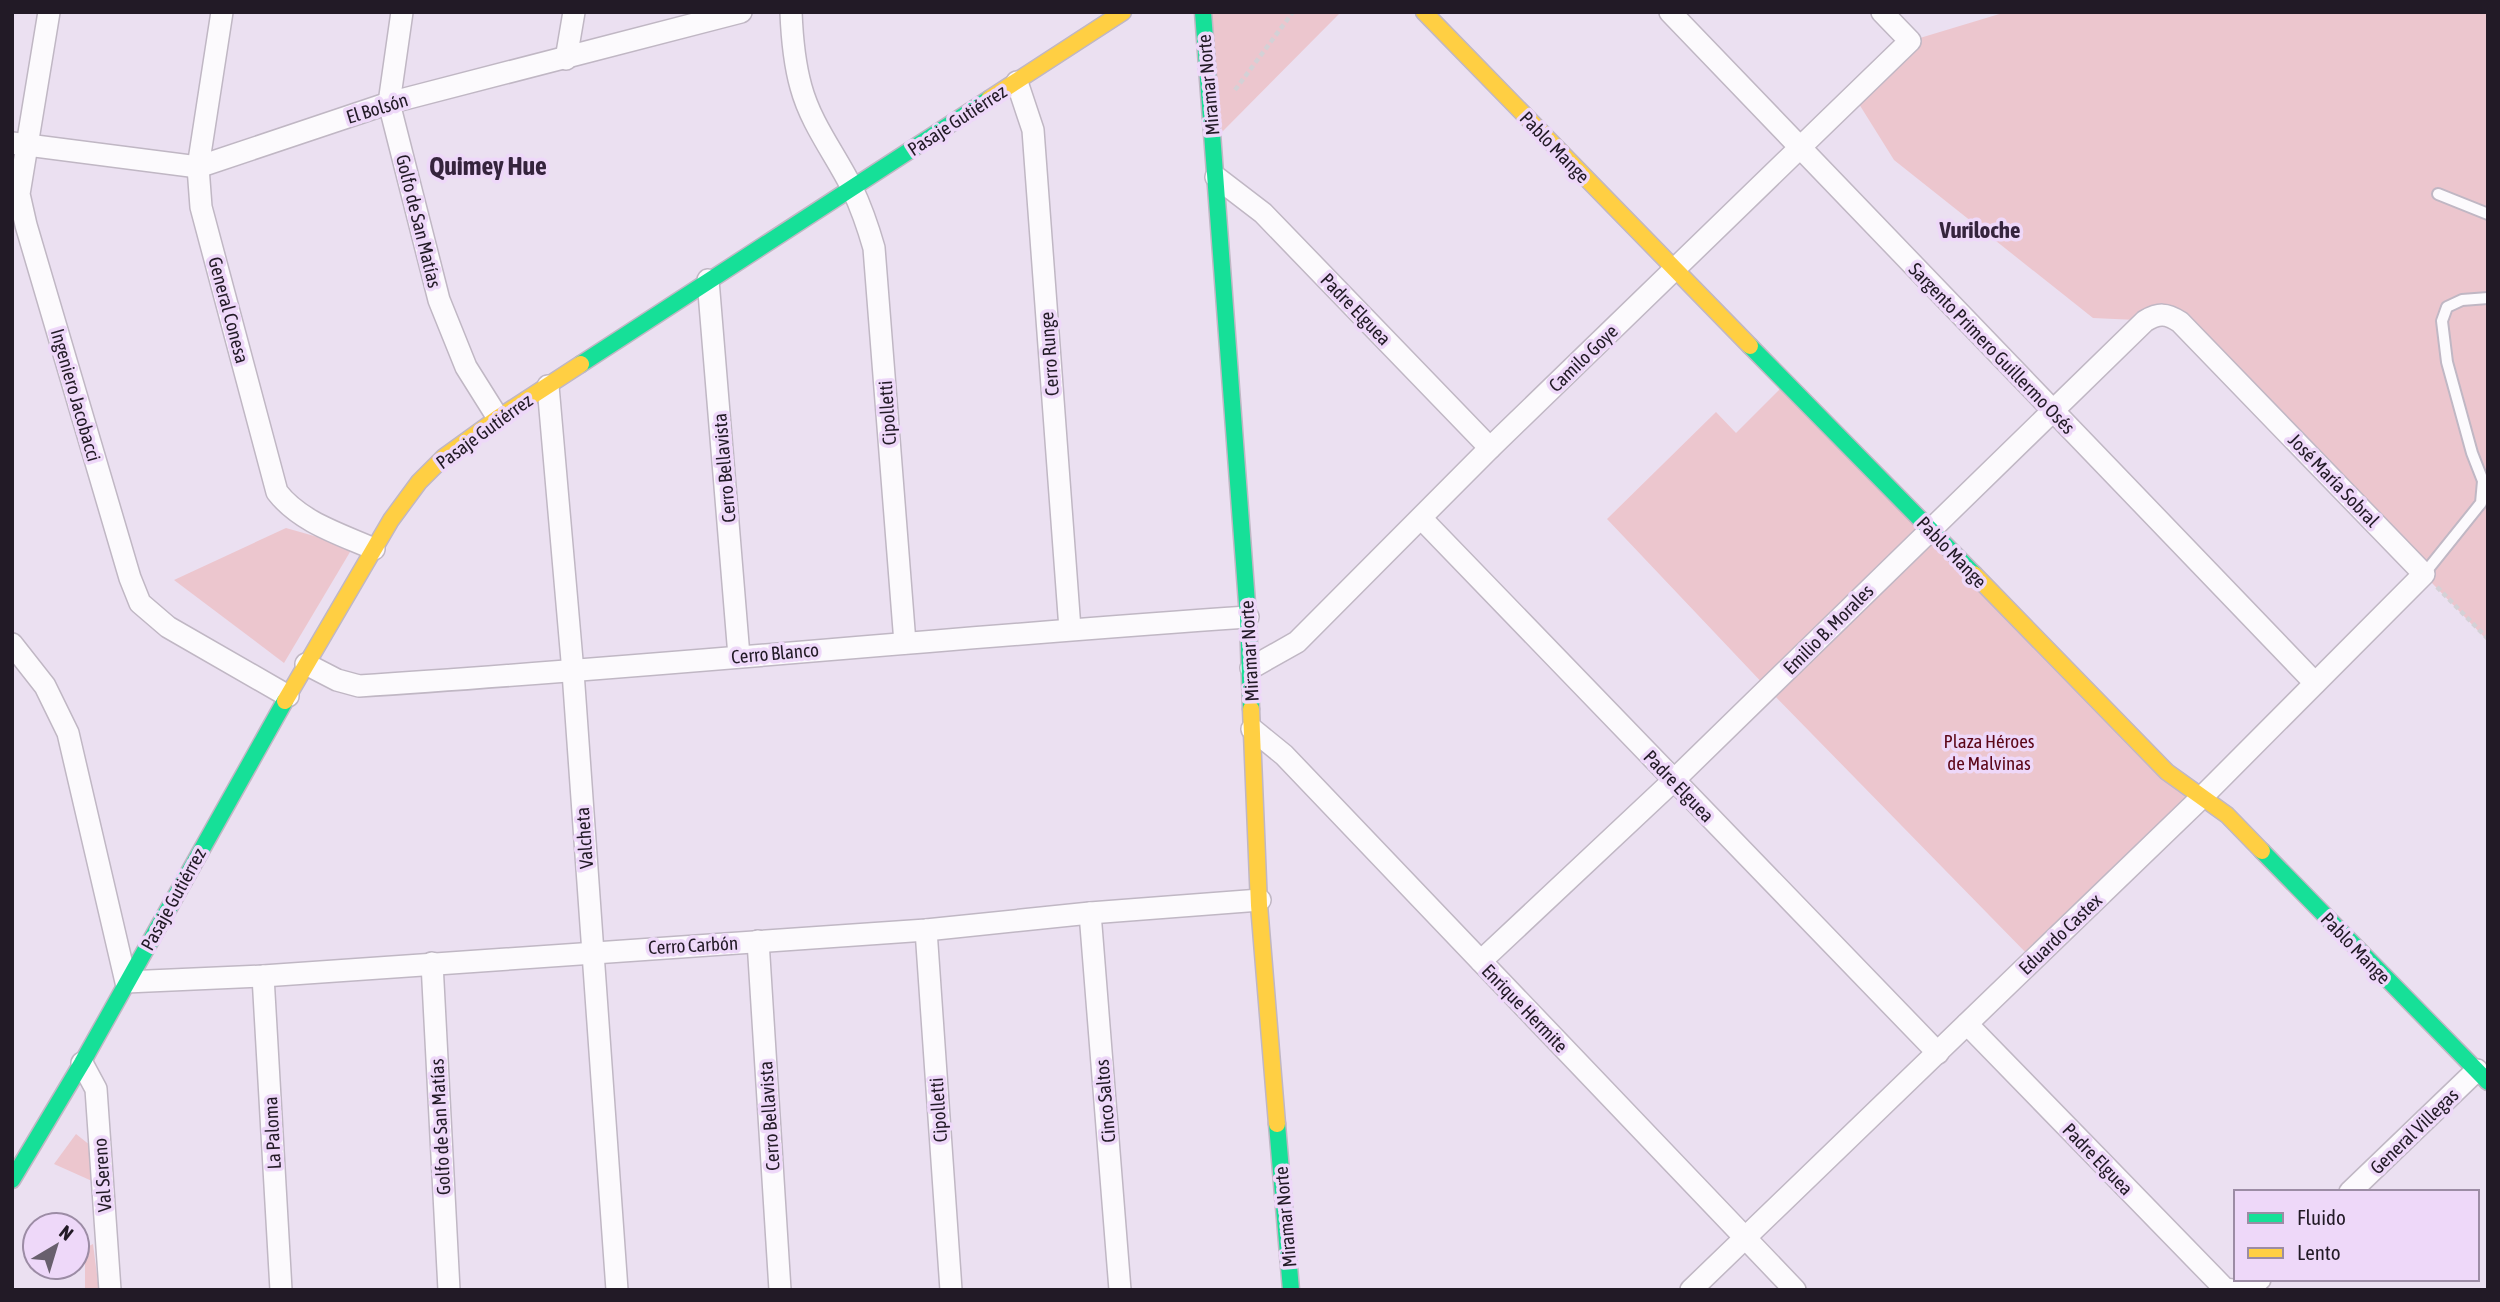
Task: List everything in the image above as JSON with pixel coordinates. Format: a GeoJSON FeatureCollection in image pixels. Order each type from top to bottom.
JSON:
{"type":"FeatureCollection","features":[{"type":"Feature","properties":{"kind":"street","name":"Ingeniero Jacobacci"},"geometry":{"type":"LineString","coordinates":[[48,12],[20,144],[19,194],[130,578],[140,604],[168,627],[288,696]]}},
{"type":"Feature","properties":{"kind":"street","name":"General Conesa"},"geometry":{"type":"LineString","coordinates":[[222,12],[198,167],[201,206],[277,492],[287,505],[300,515],[374,549]]}},
{"type":"Feature","properties":{"kind":"street","name":"Golfo de San Matías"},"geometry":{"type":"LineString","coordinates":[[402,12],[389,103],[439,300],[466,367],[498,418]]}},
{"type":"Feature","properties":{"kind":"street"},"geometry":{"type":"LineString","coordinates":[[566,59],[573,12]]}},
{"type":"Feature","properties":{"kind":"street","name":"El Bolsón"},"geometry":{"type":"LineString","coordinates":[[20,144],[198,167],[389,103],[741,12]]}},
{"type":"Feature","properties":{"kind":"street","name":"Cipolletti"},"geometry":{"type":"LineString","coordinates":[[791,12],[793,52],[801,89],[821,137],[852,187],[874,248],[905,643]]}},
{"type":"Feature","properties":{"kind":"street","name":"Pasaje Gutiérrez"},"geometry":{"type":"LineString","coordinates":[[12,1180],[82,1063],[306,664],[391,520],[419,482],[444,457],[498,418],[1123,12]]}},
{"type":"Feature","properties":{"kind":"street","name":"Miramar Norte"},"geometry":{"type":"LineString","coordinates":[[1203,12],[1248,618],[1252,775],[1260,900],[1292,1290]]}},
{"type":"Feature","properties":{"kind":"street","name":"Pablo Mange"},"geometry":{"type":"LineString","coordinates":[[1424,12],[2167,772],[2227,815],[2482,1076]]}},
{"type":"Feature","properties":{"kind":"street","name":"Sargento Primero Guillermo Osés"},"geometry":{"type":"LineString","coordinates":[[1670,12],[2315,683]]}},
{"type":"Feature","properties":{"kind":"street","name":"Camilo Goye"},"geometry":{"type":"LineString","coordinates":[[1251,668],[1297,642],[1490,448],[1910,41],[1882,12]]}},
{"type":"Feature","properties":{"kind":"street","name":"Cerro Runge"},"geometry":{"type":"LineString","coordinates":[[1017,82],[1032,130],[1070,629]]}},
{"type":"Feature","properties":{"kind":"street","name":"Padre Elguea"},"geometry":{"type":"LineString","coordinates":[[1216,177],[1263,213],[1490,448]]}},
{"type":"Feature","properties":{"kind":"street","name":"Cerro Bellavista"},"geometry":{"type":"LineString","coordinates":[[708,280],[739,656]]}},
{"type":"Feature","properties":{"kind":"street","name":"Emilio B. Morales"},"geometry":{"type":"LineString","coordinates":[[1480,961],[1674,780],[2145,321],[2157,314],[2169,315],[2180,322]]}},
{"type":"Feature","properties":{"kind":"street","name":"José María Sobral"},"geometry":{"type":"LineString","coordinates":[[2180,322],[2424,574]]}},
{"type":"Feature","properties":{"kind":"street","name":"Valcheta"},"geometry":{"type":"LineString","coordinates":[[548,386],[573,672],[617,1290]]}},
{"type":"Feature","properties":{"kind":"street","name":"Padre Elguea"},"geometry":{"type":"LineString","coordinates":[[1421,519],[1938,1053]]}},
{"type":"Feature","properties":{"kind":"street","name":"Eduardo Castex"},"geometry":{"type":"LineString","coordinates":[[1691,1290],[2201,798],[2424,574]]}},
{"type":"Feature","properties":{"kind":"street","name":"Cerro Blanco"},"geometry":{"type":"LineString","coordinates":[[306,664],[337,680],[359,686],[573,672],[1070,629],[1248,618]]}},
{"type":"Feature","properties":{"kind":"street"},"geometry":{"type":"LineString","coordinates":[[12,644],[45,686],[68,733],[126,982]]}},
{"type":"Feature","properties":{"kind":"street","name":"Enrique Hermite"},"geometry":{"type":"LineString","coordinates":[[1252,729],[1284,755],[1796,1290]]}},
{"type":"Feature","properties":{"kind":"street","name":"Cerro Carbón"},"geometry":{"type":"LineString","coordinates":[[126,982],[926,930],[1090,913],[1260,900]]}},
{"type":"Feature","properties":{"kind":"street","name":"Cinco Saltos"},"geometry":{"type":"LineString","coordinates":[[1090,913],[1120,1290]]}},
{"type":"Feature","properties":{"kind":"street","name":"Cipolletti"},"geometry":{"type":"LineString","coordinates":[[926,930],[951,1290]]}},
{"type":"Feature","properties":{"kind":"street","name":"Cerro Bellavista"},"geometry":{"type":"LineString","coordinates":[[758,941],[780,1290]]}},
{"type":"Feature","properties":{"kind":"street","name":"Golfo de San Matías"},"geometry":{"type":"LineString","coordinates":[[432,963],[449,1290]]}},
{"type":"Feature","properties":{"kind":"street","name":"La Paloma"},"geometry":{"type":"LineString","coordinates":[[263,975],[281,1290]]}},
{"type":"Feature","properties":{"kind":"street","name":"Padre Elguea"},"geometry":{"type":"LineString","coordinates":[[1967,1024],[2225,1289],[2232,1290]]}},
{"type":"Feature","properties":{"kind":"street","name":"Val Sereno"},"geometry":{"type":"LineString","coordinates":[[82,1063],[96,1089],[110,1290]]}},
{"type":"Feature","properties":{"kind":"street","name":"General Villegas"},"geometry":{"type":"LineString","coordinates":[[2352,1190],[2482,1076]]}},
{"type":"Feature","properties":{"kind":"lane"},"geometry":{"type":"LineString","coordinates":[[2438,194],[2488,214]]}},
{"type":"Feature","properties":{"kind":"lane"},"geometry":{"type":"LineString","coordinates":[[2424,574],[2481,503],[2483,481],[2472,453],[2447,362],[2442,321],[2447,307],[2462,300],[2488,298]]}},
{"type":"Feature","properties":{"kind":"path"},"geometry":{"type":"LineString","coordinates":[[1234,78],[1235,90],[1293,12]]}},
{"type":"Feature","properties":{"kind":"path"},"geometry":{"type":"LineString","coordinates":[[2424,574],[2488,639]]}},
{"type":"Feature","properties":{"kind":"green space"},"geometry":{"type":"Polygon","coordinates":[[[1210,12],[1341,12],[1222,132],[1210,12]]]}},
{"type":"Feature","properties":{"kind":"green space"},"geometry":{"type":"Polygon","coordinates":[[[2006,12],[2488,12],[2488,641],[2180,322],[2093,318],[1894,160],[1854,96],[1910,41],[2006,12]]]}},
{"type":"Feature","properties":{"kind":"green space","name":"Plaza Héroes de Malvinas"},"geometry":{"type":"Polygon","coordinates":[[[1786,383],[2201,798],[2033,960],[1768,689],[1607,519],[1716,412],[1736,433],[1786,383]]]}},
{"type":"Feature","properties":{"kind":"green space"},"geometry":{"type":"Polygon","coordinates":[[[286,528],[353,547],[284,663],[174,580],[286,528]]]}},
{"type":"Feature","properties":{"kind":"green space"},"geometry":{"type":"Polygon","coordinates":[[[76,1134],[91,1146],[92,1181],[54,1164],[76,1134]]]}},
{"type":"Feature","properties":{"kind":"green space"},"geometry":{"type":"Polygon","coordinates":[[[93,1244],[99,1290],[85,1290],[85,1281],[91,1281],[93,1244]]]}},
{"type":"Feature","properties":{"kind":"traffic: fast"},"geometry":{"type":"LineString","coordinates":[[1203,12],[1248,617],[1251,709]]}},
{"type":"Feature","properties":{"kind":"traffic: fast"},"geometry":{"type":"LineString","coordinates":[[581,364],[989,99]]}},
{"type":"Feature","properties":{"kind":"traffic: fast"},"geometry":{"type":"LineString","coordinates":[[1750,346],[1974,574]]}},
{"type":"Feature","properties":{"kind":"traffic: fast"},"geometry":{"type":"LineString","coordinates":[[12,1180],[82,1063],[285,701]]}},
{"type":"Feature","properties":{"kind":"traffic: fast"},"geometry":{"type":"LineString","coordinates":[[2262,851],[2488,1082]]}},
{"type":"Feature","properties":{"kind":"traffic: fast"},"geometry":{"type":"LineString","coordinates":[[1277,1124],[1291,1290]]}},
{"type":"Feature","properties":{"kind":"traffic: slow"},"geometry":{"type":"LineString","coordinates":[[989,99],[1123,12]]}},
{"type":"Feature","properties":{"kind":"traffic: slow"},"geometry":{"type":"LineString","coordinates":[[1424,12],[1750,346]]}},
{"type":"Feature","properties":{"kind":"traffic: slow"},"geometry":{"type":"LineString","coordinates":[[285,701],[391,520],[419,482],[444,457],[581,364]]}},
{"type":"Feature","properties":{"kind":"traffic: slow"},"geometry":{"type":"LineString","coordinates":[[1974,574],[2167,772],[2227,815],[2262,851]]}},
{"type":"Feature","properties":{"kind":"traffic: slow"},"geometry":{"type":"LineString","coordinates":[[1251,709],[1259,905],[1277,1124]]}},
{"type":"Feature","properties":{"kind":"district","name":"Quimey Hue"},"geometry":{"type":"Point","coordinates":[488,166]}},
{"type":"Feature","properties":{"kind":"district","name":"Vuriloche"},"geometry":{"type":"Point","coordinates":[1980,230]}}]}
